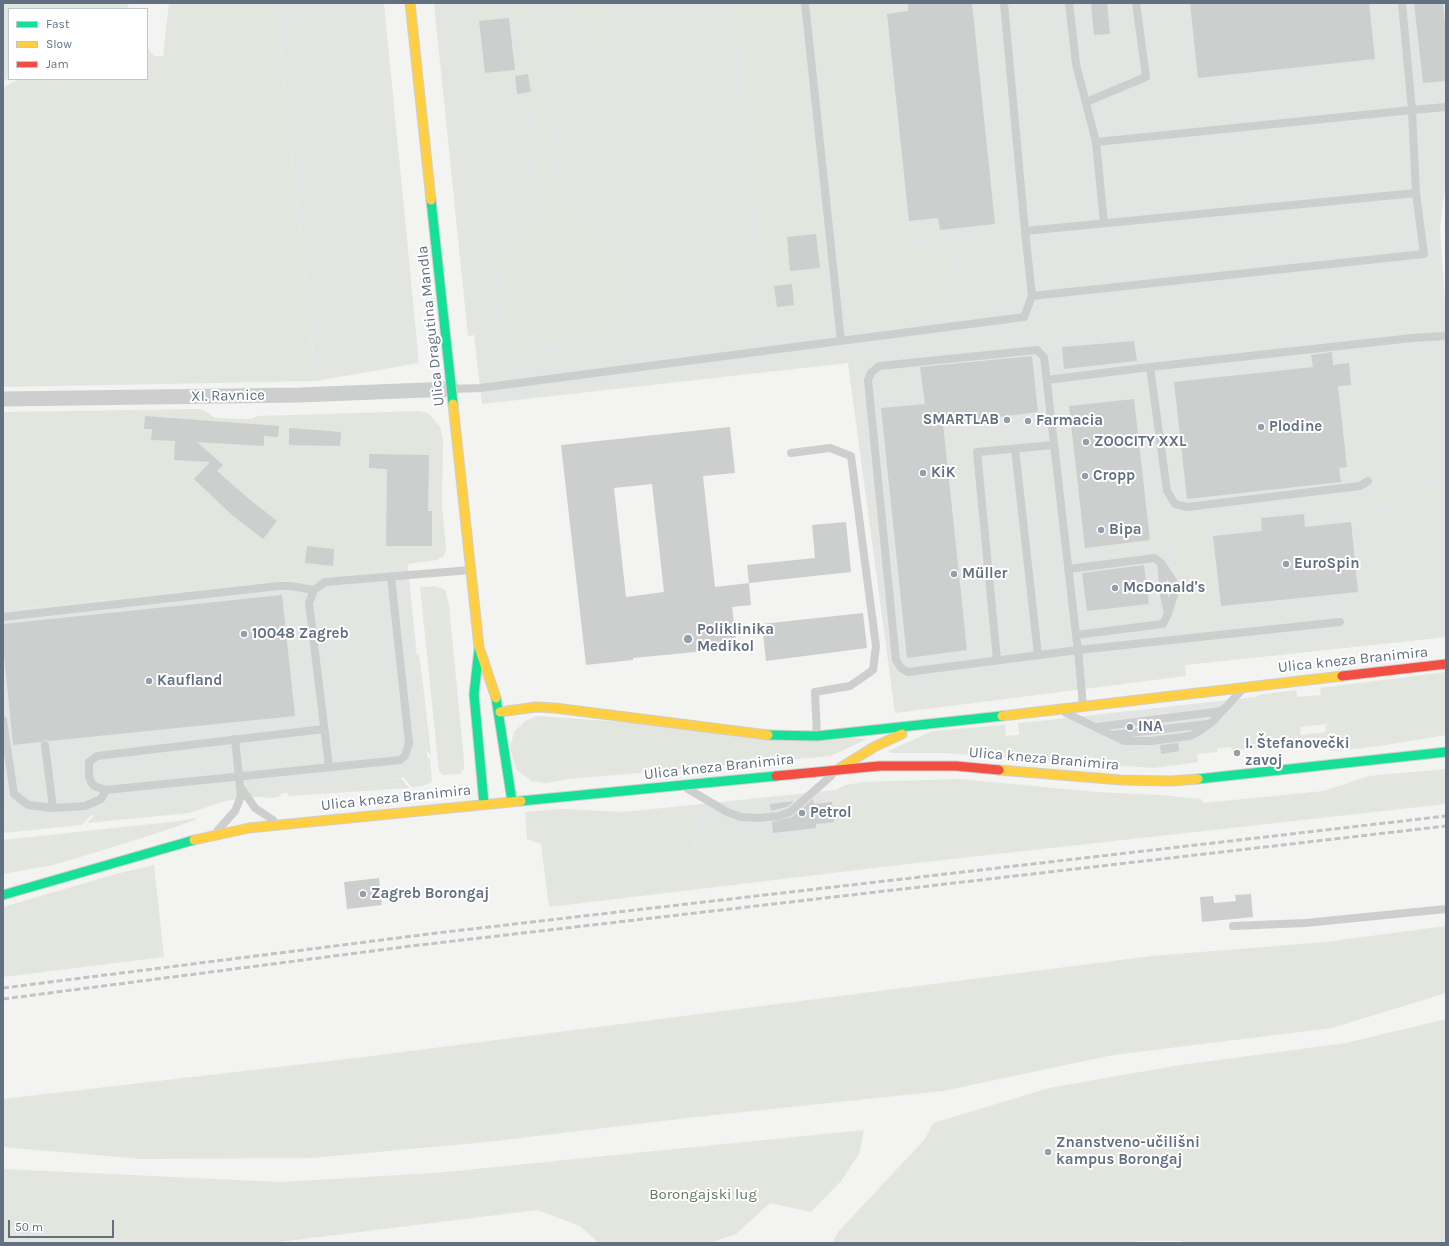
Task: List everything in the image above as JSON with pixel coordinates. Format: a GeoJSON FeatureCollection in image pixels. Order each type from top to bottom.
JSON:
{"type":"FeatureCollection","features":[{"type":"Feature","properties":{"kind":"main road","name":"Ulica Dragutina Mandla"},"geometry":{"type":"LineString","coordinates":[[410,3],[472,570],[479,647],[474,694],[484,804]]}},
{"type":"Feature","properties":{"kind":"main road","name":"Ulica Dragutina Mandla"},"geometry":{"type":"LineString","coordinates":[[479,647],[495,690],[500,712],[512,801]]}},
{"type":"Feature","properties":{"kind":"main road","name":"Ulica kneza Branimira"},"geometry":{"type":"LineString","coordinates":[[500,712],[536,707],[555,708],[756,735],[817,736],[929,725],[1446,664]]}},
{"type":"Feature","properties":{"kind":"main road"},"geometry":{"type":"LineString","coordinates":[[838,770],[874,747],[900,734],[929,725]]}},
{"type":"Feature","properties":{"kind":"main road","name":"Ulica kneza Branimira"},"geometry":{"type":"LineString","coordinates":[[3,894],[132,856],[212,835],[283,824],[512,801],[879,766],[937,765],[1121,780],[1171,781],[1244,776],[1446,752]]}},
{"type":"Feature","properties":{"kind":"street","name":"XI. Ravnice"},"geometry":{"type":"LineString","coordinates":[[3,399],[299,395],[452,390]]}},
{"type":"Feature","properties":{"kind":"lane"},"geometry":{"type":"LineString","coordinates":[[804,3],[841,341]]}},
{"type":"Feature","properties":{"kind":"lane"},"geometry":{"type":"LineString","coordinates":[[452,390],[480,388],[1024,317],[1032,296],[1004,3]]}},
{"type":"Feature","properties":{"kind":"lane"},"geometry":{"type":"LineString","coordinates":[[1070,3],[1076,64],[1096,142],[1104,223]]}},
{"type":"Feature","properties":{"kind":"lane"},"geometry":{"type":"LineString","coordinates":[[1086,102],[1146,77],[1136,3]]}},
{"type":"Feature","properties":{"kind":"lane"},"geometry":{"type":"LineString","coordinates":[[1032,296],[1424,254],[1416,192],[1412,110],[1402,3]]}},
{"type":"Feature","properties":{"kind":"lane"},"geometry":{"type":"LineString","coordinates":[[1096,142],[1446,107]]}},
{"type":"Feature","properties":{"kind":"lane"},"geometry":{"type":"LineString","coordinates":[[1026,231],[1416,192]]}},
{"type":"Feature","properties":{"kind":"lane"},"geometry":{"type":"LineString","coordinates":[[1047,380],[1405,338],[1446,336]]}},
{"type":"Feature","properties":{"kind":"lane"},"geometry":{"type":"LineString","coordinates":[[1084,706],[1078,650],[1044,357],[1037,350],[879,366],[871,373],[868,380],[896,660],[901,668],[908,672],[1078,650],[1340,622]]}},
{"type":"Feature","properties":{"kind":"lane"},"geometry":{"type":"LineString","coordinates":[[1150,367],[1167,491],[1175,504],[1187,507],[1360,486],[1368,481]]}},
{"type":"Feature","properties":{"kind":"lane"},"geometry":{"type":"LineString","coordinates":[[998,660],[977,452],[1054,444]]}},
{"type":"Feature","properties":{"kind":"lane"},"geometry":{"type":"LineString","coordinates":[[791,453],[830,448],[851,456],[876,646],[873,670],[850,686],[814,692],[817,736]]}},
{"type":"Feature","properties":{"kind":"lane"},"geometry":{"type":"LineString","coordinates":[[1015,449],[1038,655]]}},
{"type":"Feature","properties":{"kind":"lane"},"geometry":{"type":"LineString","coordinates":[[1068,569],[1155,558],[1161,563],[1164,595],[1168,614],[1163,624],[1076,635]]}},
{"type":"Feature","properties":{"kind":"lane"},"geometry":{"type":"LineString","coordinates":[[329,767],[309,603],[314,590],[325,582],[472,570]]}},
{"type":"Feature","properties":{"kind":"lane"},"geometry":{"type":"LineString","coordinates":[[324,729],[97,756],[89,762],[90,782],[94,786],[106,790],[400,760],[405,756],[410,743],[391,577]]}},
{"type":"Feature","properties":{"kind":"lane"},"geometry":{"type":"LineString","coordinates":[[3,617],[278,586],[290,586],[314,590]]}},
{"type":"Feature","properties":{"kind":"lane"},"geometry":{"type":"LineString","coordinates":[[1058,709],[1110,735],[1124,740],[1151,741],[1190,736],[1212,722],[1244,687]]}},
{"type":"Feature","properties":{"kind":"lane"},"geometry":{"type":"LineString","coordinates":[[1093,727],[1104,727],[1218,713],[1222,711]]}},
{"type":"Feature","properties":{"kind":"lane"},"geometry":{"type":"LineString","coordinates":[[3,720],[14,794],[28,805],[53,808],[85,806],[95,803],[101,799],[106,790]]}},
{"type":"Feature","properties":{"kind":"lane"},"geometry":{"type":"LineString","coordinates":[[212,835],[235,811],[242,790],[235,739]]}},
{"type":"Feature","properties":{"kind":"lane"},"geometry":{"type":"LineString","coordinates":[[45,745],[53,808]]}},
{"type":"Feature","properties":{"kind":"lane"},"geometry":{"type":"LineString","coordinates":[[680,785],[727,812],[741,817],[758,818],[779,816],[790,812],[838,770]]}},
{"type":"Feature","properties":{"kind":"lane"},"geometry":{"type":"LineString","coordinates":[[242,790],[255,808],[272,820],[283,824]]}},
{"type":"Feature","properties":{"kind":"lane"},"geometry":{"type":"LineString","coordinates":[[1233,926],[1305,923],[1362,916],[1446,909]]}},
{"type":"Feature","properties":{"kind":"shaded area"},"geometry":{"type":"Polygon","coordinates":[[[275,3],[384,3],[419,363],[316,381],[275,3]]]}},
{"type":"Feature","properties":{"kind":"shaded area"},"geometry":{"type":"Polygon","coordinates":[[[434,3],[1446,3],[1446,180],[1440,229],[1446,315],[1446,637],[1185,665],[1186,676],[895,713],[848,363],[482,404],[474,335],[468,336],[434,3]]]}},
{"type":"Feature","properties":{"kind":"shaded area"},"geometry":{"type":"Polygon","coordinates":[[[408,568],[429,774],[180,807],[6,824],[3,796],[3,611],[408,568]]]}},
{"type":"Feature","properties":{"kind":"shaded area","name":"INA"},"geometry":{"type":"Polygon","coordinates":[[[1256,697],[1223,735],[1212,740],[1191,743],[1191,745],[1178,747],[1179,753],[1161,756],[1160,749],[1130,752],[1129,755],[1123,755],[1107,751],[1106,759],[1095,755],[1095,745],[1090,759],[1074,757],[1024,741],[1030,722],[1256,697]]]}},
{"type":"Feature","properties":{"kind":"shaded area"},"geometry":{"type":"Polygon","coordinates":[[[836,790],[841,834],[696,848],[692,805],[836,790]]]}},
{"type":"Feature","properties":{"kind":"green space"},"geometry":{"type":"Polygon","coordinates":[[[3,3],[130,3],[127,8],[8,8],[8,79],[3,82],[3,3]]]}},
{"type":"Feature","properties":{"kind":"green space"},"geometry":{"type":"Polygon","coordinates":[[[169,3],[275,3],[316,381],[3,387],[3,87],[18,80],[148,80],[148,48],[154,56],[163,56],[169,3]]]}},
{"type":"Feature","properties":{"kind":"green space"},"geometry":{"type":"Polygon","coordinates":[[[473,3],[495,3],[506,16],[506,18],[479,21],[485,73],[515,70],[513,54],[520,53],[518,32],[536,31],[540,33],[556,195],[619,259],[627,278],[627,297],[621,315],[609,329],[593,338],[509,350],[496,343],[495,334],[507,332],[497,245],[521,241],[528,232],[529,224],[542,222],[529,75],[485,79],[501,216],[514,216],[511,225],[495,229],[473,3]]]}},
{"type":"Feature","properties":{"kind":"green space"},"geometry":{"type":"Polygon","coordinates":[[[502,3],[523,3],[535,17],[538,25],[518,26],[516,16],[502,3]]]}},
{"type":"Feature","properties":{"kind":"green space"},"geometry":{"type":"Polygon","coordinates":[[[579,3],[607,3],[613,48],[601,49],[571,10],[579,3]]]}},
{"type":"Feature","properties":{"kind":"green space"},"geometry":{"type":"Polygon","coordinates":[[[736,3],[797,3],[828,310],[824,326],[818,332],[799,331],[783,323],[771,308],[764,287],[736,3]]]}},
{"type":"Feature","properties":{"kind":"green space"},"geometry":{"type":"Polygon","coordinates":[[[819,3],[884,3],[886,23],[814,30],[812,10],[819,3]]]}},
{"type":"Feature","properties":{"kind":"green space"},"geometry":{"type":"Polygon","coordinates":[[[887,27],[910,248],[950,244],[951,277],[947,293],[943,300],[933,312],[926,316],[904,323],[863,327],[853,318],[846,307],[815,35],[887,27]]]}},
{"type":"Feature","properties":{"kind":"green space"},"geometry":{"type":"Polygon","coordinates":[[[197,409],[205,411],[215,418],[251,419],[258,416],[420,411],[429,414],[440,427],[443,440],[442,505],[446,548],[444,556],[437,560],[408,564],[408,568],[3,611],[3,412],[197,409]]]}},
{"type":"Feature","properties":{"kind":"green space"},"geometry":{"type":"Polygon","coordinates":[[[1446,487],[1446,498],[1369,506],[1368,495],[1446,487]]]}},
{"type":"Feature","properties":{"kind":"green space"},"geometry":{"type":"Polygon","coordinates":[[[1208,515],[1219,616],[1205,618],[1208,646],[1221,645],[1222,654],[1446,631],[1446,637],[1185,665],[1169,518],[1208,515]]]}},
{"type":"Feature","properties":{"kind":"green space"},"geometry":{"type":"Polygon","coordinates":[[[436,586],[445,590],[449,605],[464,761],[464,769],[460,774],[443,775],[439,771],[420,587],[436,586]]]}},
{"type":"Feature","properties":{"kind":"green space"},"geometry":{"type":"Polygon","coordinates":[[[419,654],[431,755],[427,751],[418,671],[407,672],[406,662],[419,654]]]}},
{"type":"Feature","properties":{"kind":"green space"},"geometry":{"type":"Polygon","coordinates":[[[1446,672],[1446,735],[1380,746],[1336,751],[1329,750],[1328,744],[1232,750],[1231,747],[1217,748],[1217,752],[1197,754],[1198,762],[1154,768],[944,753],[891,753],[888,751],[933,731],[1005,725],[1006,736],[1019,735],[1018,723],[1030,722],[1024,741],[1074,757],[1090,759],[1095,745],[1097,746],[1095,755],[1105,758],[1107,751],[1123,753],[1123,755],[1129,755],[1130,752],[1160,749],[1161,755],[1178,753],[1178,747],[1191,745],[1191,743],[1212,740],[1223,735],[1258,695],[1296,690],[1297,697],[1321,695],[1320,688],[1446,672]],[[1331,724],[1300,727],[1301,735],[1326,732],[1325,726],[1331,724]]]}},
{"type":"Feature","properties":{"kind":"green space"},"geometry":{"type":"Polygon","coordinates":[[[537,716],[867,739],[831,756],[570,779],[546,783],[531,781],[516,769],[510,747],[514,732],[525,721],[537,716]]]}},
{"type":"Feature","properties":{"kind":"green space"},"geometry":{"type":"Polygon","coordinates":[[[427,757],[430,758],[432,780],[430,783],[422,786],[411,787],[404,777],[429,774],[427,757]]]}},
{"type":"Feature","properties":{"kind":"green space"},"geometry":{"type":"Polygon","coordinates":[[[1446,769],[1446,804],[916,863],[549,907],[541,844],[527,839],[525,812],[562,809],[624,812],[692,805],[696,848],[841,834],[836,790],[845,785],[863,782],[959,779],[1096,792],[1161,795],[1201,799],[1203,803],[1324,791],[1369,776],[1446,769]]]}},
{"type":"Feature","properties":{"kind":"green space"},"geometry":{"type":"Polygon","coordinates":[[[401,778],[409,788],[289,796],[287,793],[288,791],[401,778]]]}},
{"type":"Feature","properties":{"kind":"green space"},"geometry":{"type":"Polygon","coordinates":[[[255,783],[259,793],[280,792],[281,796],[271,798],[253,796],[250,792],[250,787],[255,783]]]}},
{"type":"Feature","properties":{"kind":"green space"},"geometry":{"type":"Polygon","coordinates":[[[213,786],[229,792],[231,799],[189,813],[87,823],[95,815],[114,805],[123,795],[128,796],[129,805],[213,797],[213,786]]]}},
{"type":"Feature","properties":{"kind":"green space"},"geometry":{"type":"Polygon","coordinates":[[[3,796],[6,824],[91,815],[82,825],[3,833],[3,796]]]}},
{"type":"Feature","properties":{"kind":"green space"},"geometry":{"type":"Polygon","coordinates":[[[196,818],[195,820],[170,829],[53,865],[3,874],[3,840],[196,818]]]}},
{"type":"Feature","properties":{"kind":"green space"},"geometry":{"type":"Polygon","coordinates":[[[154,865],[164,957],[3,977],[3,907],[116,874],[154,865]]]}},
{"type":"Feature","properties":{"kind":"green space"},"geometry":{"type":"Polygon","coordinates":[[[1446,926],[1446,993],[1332,1028],[1113,1055],[943,1091],[696,1117],[487,1142],[312,1158],[140,1159],[3,1147],[3,1099],[356,1058],[1152,956],[1325,942],[1446,926]]]}},
{"type":"Feature","properties":{"kind":"green space"},"geometry":{"type":"Polygon","coordinates":[[[1446,1019],[1446,1243],[1182,1243],[1181,1241],[1137,1241],[1135,1243],[832,1243],[838,1232],[925,1139],[933,1123],[1049,1088],[1174,1066],[1346,1043],[1446,1019]]]}},
{"type":"Feature","properties":{"kind":"green space","name":"Borongajski lug"},"geometry":{"type":"Polygon","coordinates":[[[864,1130],[859,1154],[841,1181],[811,1212],[770,1203],[736,1234],[710,1243],[599,1243],[580,1226],[537,1210],[271,1243],[3,1243],[3,1169],[280,1182],[435,1173],[864,1130]]]}},
{"type":"Feature","properties":{"kind":"building"},"geometry":{"type":"Polygon","coordinates":[[[908,3],[972,3],[995,224],[940,230],[938,218],[909,221],[887,14],[908,11],[908,3]]]}},
{"type":"Feature","properties":{"kind":"building"},"geometry":{"type":"Polygon","coordinates":[[[1091,3],[1107,3],[1110,34],[1094,35],[1091,3]]]}},
{"type":"Feature","properties":{"kind":"building"},"geometry":{"type":"Polygon","coordinates":[[[1190,3],[1369,3],[1375,59],[1198,78],[1190,3]]]}},
{"type":"Feature","properties":{"kind":"building"},"geometry":{"type":"Polygon","coordinates":[[[1414,3],[1443,3],[1446,36],[1446,81],[1423,83],[1414,3]]]}},
{"type":"Feature","properties":{"kind":"building"},"geometry":{"type":"Polygon","coordinates":[[[509,18],[515,70],[485,73],[479,21],[509,18]]]}},
{"type":"Feature","properties":{"kind":"building"},"geometry":{"type":"Polygon","coordinates":[[[528,74],[531,92],[517,94],[515,76],[528,74]]]}},
{"type":"Feature","properties":{"kind":"building"},"geometry":{"type":"Polygon","coordinates":[[[816,234],[820,268],[790,271],[787,237],[816,234]]]}},
{"type":"Feature","properties":{"kind":"building"},"geometry":{"type":"Polygon","coordinates":[[[792,284],[794,305],[777,307],[774,286],[792,284]]]}},
{"type":"Feature","properties":{"kind":"building"},"geometry":{"type":"Polygon","coordinates":[[[1134,341],[1137,361],[1064,369],[1062,347],[1134,341]]]}},
{"type":"Feature","properties":{"kind":"building","name":"Plodine"},"geometry":{"type":"Polygon","coordinates":[[[1332,352],[1333,365],[1349,363],[1351,385],[1338,386],[1347,467],[1339,468],[1341,482],[1187,499],[1174,382],[1313,367],[1311,355],[1332,352]]]}},
{"type":"Feature","properties":{"kind":"building"},"geometry":{"type":"Polygon","coordinates":[[[1032,356],[1038,412],[943,424],[967,650],[907,658],[881,408],[925,404],[920,367],[1032,356]]]}},
{"type":"Feature","properties":{"kind":"building"},"geometry":{"type":"Polygon","coordinates":[[[1134,399],[1150,540],[1085,548],[1069,406],[1134,399]]]}},
{"type":"Feature","properties":{"kind":"building"},"geometry":{"type":"Polygon","coordinates":[[[145,416],[279,426],[278,437],[264,436],[264,446],[197,442],[223,465],[217,471],[277,521],[263,539],[232,515],[194,479],[210,462],[174,460],[175,441],[151,440],[152,429],[144,429],[145,416]]]}},
{"type":"Feature","properties":{"kind":"building"},"geometry":{"type":"Polygon","coordinates":[[[730,427],[735,473],[703,476],[715,587],[749,583],[751,605],[732,607],[737,648],[633,658],[633,660],[586,665],[561,445],[730,427]],[[652,484],[614,488],[626,597],[664,592],[652,484]]]}},
{"type":"Feature","properties":{"kind":"building"},"geometry":{"type":"Polygon","coordinates":[[[289,428],[341,432],[340,446],[289,445],[289,428]]]}},
{"type":"Feature","properties":{"kind":"building"},"geometry":{"type":"Polygon","coordinates":[[[369,454],[429,455],[428,511],[432,511],[432,546],[386,546],[387,469],[369,468],[369,454]]]}},
{"type":"Feature","properties":{"kind":"building","name":"EuroSpin"},"geometry":{"type":"Polygon","coordinates":[[[1304,514],[1305,527],[1351,522],[1358,592],[1221,606],[1213,536],[1262,531],[1261,518],[1304,514]]]}},
{"type":"Feature","properties":{"kind":"building"},"geometry":{"type":"Polygon","coordinates":[[[846,522],[851,572],[749,583],[747,565],[815,558],[812,525],[846,522]]]}},
{"type":"Feature","properties":{"kind":"building"},"geometry":{"type":"Polygon","coordinates":[[[307,546],[334,549],[333,566],[305,563],[307,546]]]}},
{"type":"Feature","properties":{"kind":"building","name":"McDonald's"},"geometry":{"type":"Polygon","coordinates":[[[1144,565],[1149,604],[1087,611],[1082,573],[1144,565]]]}},
{"type":"Feature","properties":{"kind":"building","name":"Kaufland"},"geometry":{"type":"Polygon","coordinates":[[[282,595],[295,716],[49,741],[45,740],[41,742],[13,745],[3,646],[3,624],[282,595]]]}},
{"type":"Feature","properties":{"kind":"building"},"geometry":{"type":"Polygon","coordinates":[[[863,613],[867,648],[766,661],[762,624],[863,613]]]}},
{"type":"Feature","properties":{"kind":"building"},"geometry":{"type":"Polygon","coordinates":[[[1178,743],[1179,751],[1161,754],[1160,745],[1178,743]]]}},
{"type":"Feature","properties":{"kind":"building","name":"Petrol"},"geometry":{"type":"Polygon","coordinates":[[[813,799],[814,804],[832,802],[834,822],[816,824],[816,828],[773,833],[772,822],[792,817],[813,799]]]}},
{"type":"Feature","properties":{"kind":"building"},"geometry":{"type":"Polygon","coordinates":[[[794,801],[787,807],[771,811],[770,804],[794,801]]]}},
{"type":"Feature","properties":{"kind":"building","name":"Zagreb Borongaj"},"geometry":{"type":"Polygon","coordinates":[[[379,878],[382,905],[347,909],[344,882],[379,878]]]}},
{"type":"Feature","properties":{"kind":"building"},"geometry":{"type":"Polygon","coordinates":[[[1251,894],[1253,917],[1202,922],[1200,897],[1213,896],[1214,903],[1236,901],[1235,895],[1251,894]]]}},
{"type":"Feature","properties":{"kind":"railway"},"geometry":{"type":"LineString","coordinates":[[3,988],[437,933],[1446,816]]}},
{"type":"Feature","properties":{"kind":"railway"},"geometry":{"type":"LineString","coordinates":[[3,999],[411,946],[1446,826]]}},
{"type":"Feature","properties":{"kind":"traffic: fast"},"geometry":{"type":"LineString","coordinates":[[431,200],[453,404]]}},
{"type":"Feature","properties":{"kind":"traffic: fast"},"geometry":{"type":"LineString","coordinates":[[479,649],[474,694],[484,804]]}},
{"type":"Feature","properties":{"kind":"traffic: fast"},"geometry":{"type":"LineString","coordinates":[[496,698],[512,801]]}},
{"type":"Feature","properties":{"kind":"traffic: fast"},"geometry":{"type":"LineString","coordinates":[[768,735],[817,736],[1002,716]]}},
{"type":"Feature","properties":{"kind":"traffic: fast"},"geometry":{"type":"LineString","coordinates":[[1198,779],[1446,752]]}},
{"type":"Feature","properties":{"kind":"traffic: fast"},"geometry":{"type":"LineString","coordinates":[[521,801],[776,776]]}},
{"type":"Feature","properties":{"kind":"traffic: fast"},"geometry":{"type":"LineString","coordinates":[[3,895],[194,840]]}},
{"type":"Feature","properties":{"kind":"traffic: slow"},"geometry":{"type":"LineString","coordinates":[[410,3],[431,200]]}},
{"type":"Feature","properties":{"kind":"traffic: slow"},"geometry":{"type":"LineString","coordinates":[[453,404],[479,647],[496,698]]}},
{"type":"Feature","properties":{"kind":"traffic: slow"},"geometry":{"type":"LineString","coordinates":[[1002,716],[1342,676]]}},
{"type":"Feature","properties":{"kind":"traffic: slow"},"geometry":{"type":"LineString","coordinates":[[500,712],[536,707],[555,708],[768,735]]}},
{"type":"Feature","properties":{"kind":"traffic: slow"},"geometry":{"type":"LineString","coordinates":[[840,768],[874,747],[902,734]]}},
{"type":"Feature","properties":{"kind":"traffic: slow"},"geometry":{"type":"LineString","coordinates":[[999,770],[1121,780],[1171,781],[1198,779]]}},
{"type":"Feature","properties":{"kind":"traffic: slow"},"geometry":{"type":"LineString","coordinates":[[194,840],[249,828],[521,801]]}},
{"type":"Feature","properties":{"kind":"traffic: jam"},"geometry":{"type":"LineString","coordinates":[[1342,676],[1446,664]]}},
{"type":"Feature","properties":{"kind":"traffic: jam"},"geometry":{"type":"LineString","coordinates":[[776,776],[879,766],[956,766],[999,770]]}},
{"type":"Feature","properties":{"kind":"place","name":"SMARTLAB"},"geometry":{"type":"Point","coordinates":[1007,420]}},
{"type":"Feature","properties":{"kind":"place","name":"Farmacia"},"geometry":{"type":"Point","coordinates":[1028,421]}},
{"type":"Feature","properties":{"kind":"place","name":"Plodine"},"geometry":{"type":"Point","coordinates":[1261,427]}},
{"type":"Feature","properties":{"kind":"place","name":"ZOOCITY XXL"},"geometry":{"type":"Point","coordinates":[1086,442]}},
{"type":"Feature","properties":{"kind":"place","name":"KiK"},"geometry":{"type":"Point","coordinates":[923,473]}},
{"type":"Feature","properties":{"kind":"place","name":"Cropp"},"geometry":{"type":"Point","coordinates":[1085,476]}},
{"type":"Feature","properties":{"kind":"place","name":"Bipa"},"geometry":{"type":"Point","coordinates":[1101,530]}},
{"type":"Feature","properties":{"kind":"place","name":"EuroSpin"},"geometry":{"type":"Point","coordinates":[1286,564]}},
{"type":"Feature","properties":{"kind":"place","name":"Müller"},"geometry":{"type":"Point","coordinates":[954,574]}},
{"type":"Feature","properties":{"kind":"place","name":"McDonald's"},"geometry":{"type":"Point","coordinates":[1115,588]}},
{"type":"Feature","properties":{"kind":"place","name":"10048 Zagreb"},"geometry":{"type":"Point","coordinates":[244,634]}},
{"type":"Feature","properties":{"kind":"place","name":"Poliklinika Medikol"},"geometry":{"type":"Point","coordinates":[688,639]}},
{"type":"Feature","properties":{"kind":"place","name":"Kaufland"},"geometry":{"type":"Point","coordinates":[149,681]}},
{"type":"Feature","properties":{"kind":"place","name":"INA"},"geometry":{"type":"Point","coordinates":[1130,727]}},
{"type":"Feature","properties":{"kind":"place","name":"I. Štefanovečki zavoj"},"geometry":{"type":"Point","coordinates":[1237,753]}},
{"type":"Feature","properties":{"kind":"place","name":"Petrol"},"geometry":{"type":"Point","coordinates":[802,813]}},
{"type":"Feature","properties":{"kind":"place","name":"Zagreb Borongaj"},"geometry":{"type":"Point","coordinates":[363,894]}},
{"type":"Feature","properties":{"kind":"place","name":"Znanstveno-učilišni kampus Borongaj"},"geometry":{"type":"Point","coordinates":[1048,1152]}}]}
